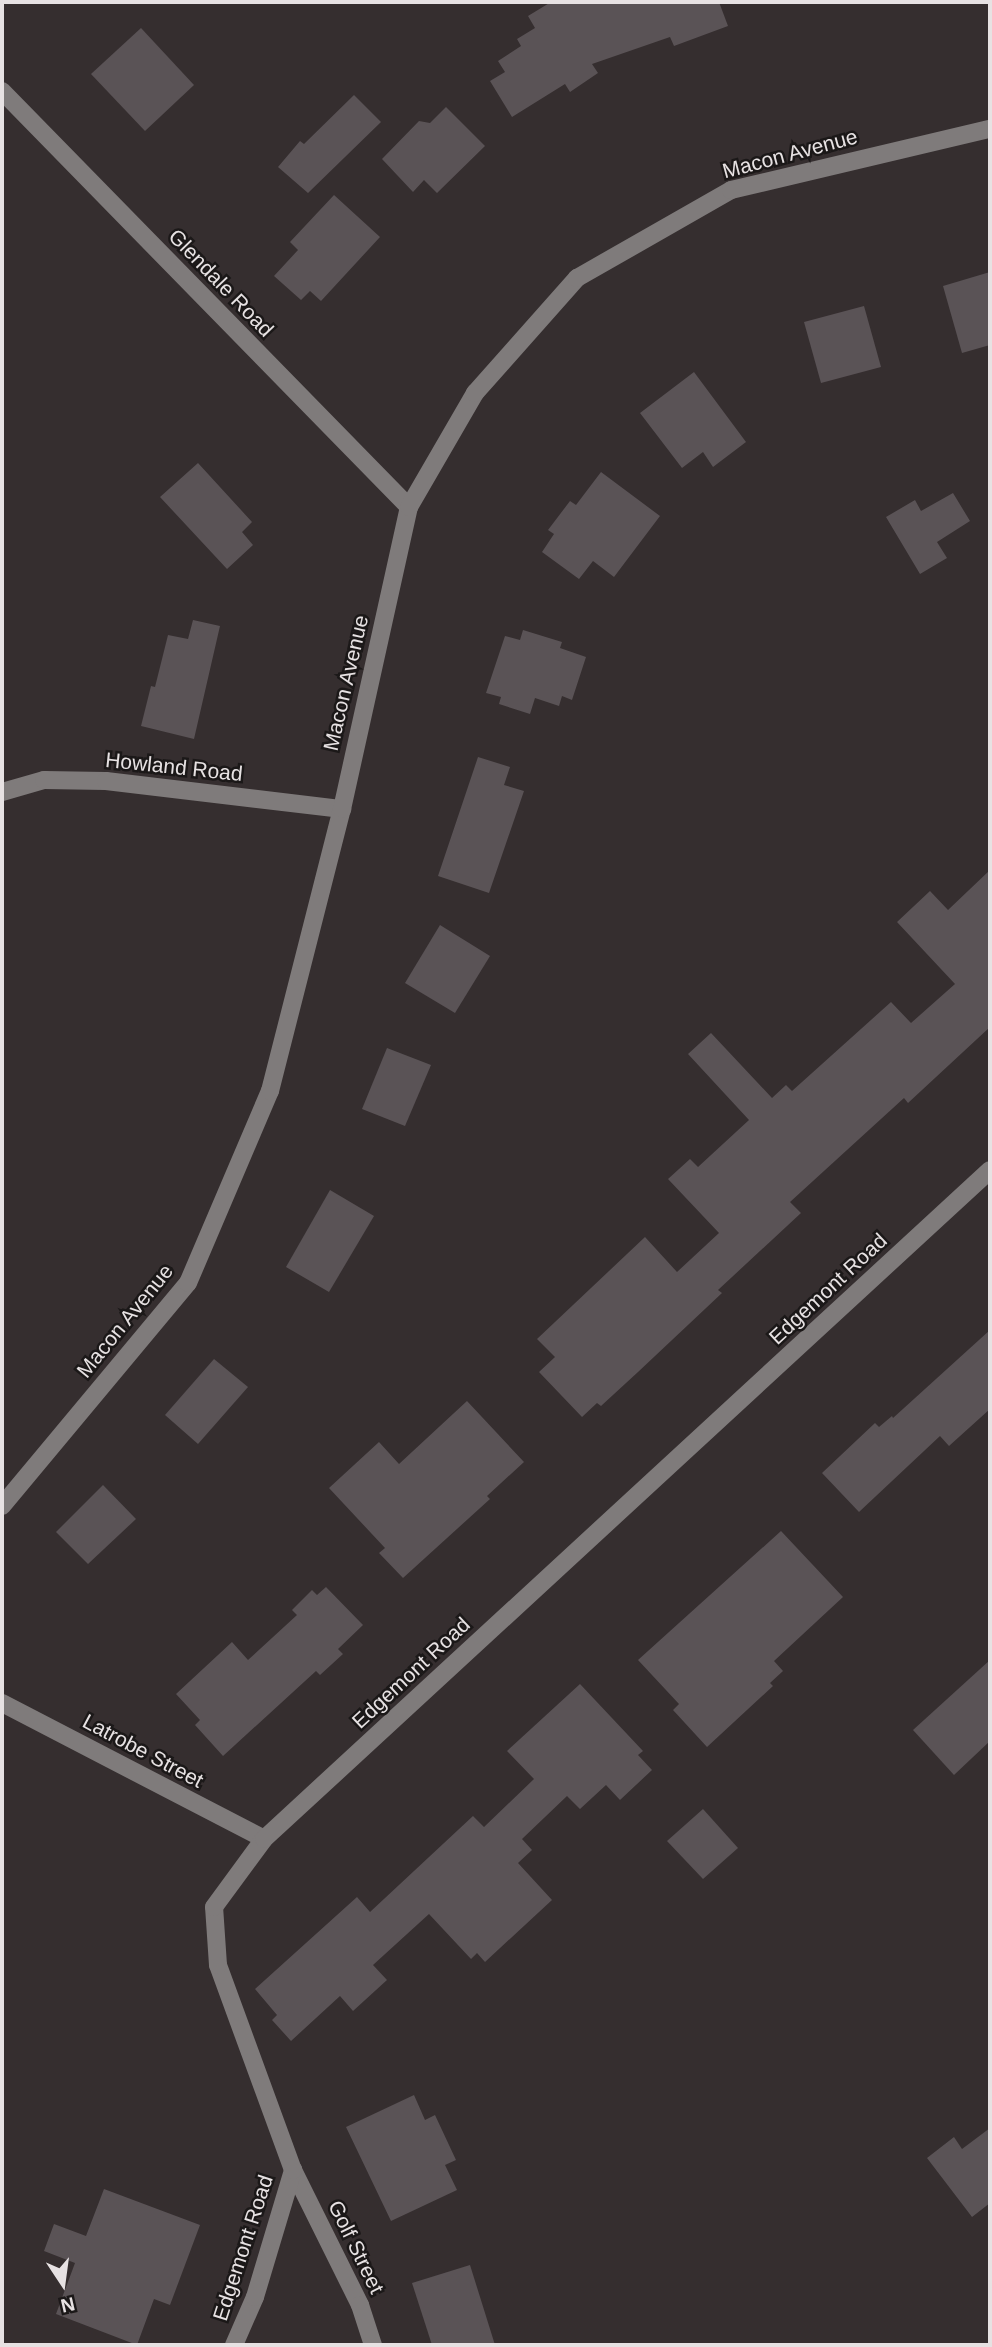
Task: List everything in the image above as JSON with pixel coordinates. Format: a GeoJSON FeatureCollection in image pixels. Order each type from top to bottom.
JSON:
{"type":"FeatureCollection","features":[{"type":"Feature","properties":{"kind":"street","name":"Glendale Road"},"geometry":{"type":"LineString","coordinates":[[2,91],[409,507]]}},
{"type":"Feature","properties":{"kind":"street","name":"Macon Avenue"},"geometry":{"type":"LineString","coordinates":[[2,1506],[188,1283],[270,1091],[342,809],[409,507],[474,393],[577,278],[731,190],[990,129]]}},
{"type":"Feature","properties":{"kind":"street","name":"Howland Road"},"geometry":{"type":"LineString","coordinates":[[2,792],[44,780],[106,780],[342,809]]}},
{"type":"Feature","properties":{"kind":"street","name":"Edgemont Road"},"geometry":{"type":"LineString","coordinates":[[234,2345],[255,2297],[293,2170],[218,1965],[214,1907],[264,1839],[990,1170]]}},
{"type":"Feature","properties":{"kind":"street","name":"Latrobe Street"},"geometry":{"type":"LineString","coordinates":[[2,1703],[264,1839]]}},
{"type":"Feature","properties":{"kind":"street","name":"Golf Street"},"geometry":{"type":"LineString","coordinates":[[293,2170],[360,2305],[373,2345]]}},
{"type":"Feature","properties":{"kind":"building"},"geometry":{"type":"Polygon","coordinates":[[[551,2],[719,2],[728,26],[674,46],[670,37],[592,64],[598,73],[570,92],[565,84],[512,117],[490,81],[505,72],[498,61],[521,46],[517,39],[535,28],[528,16],[551,2]]]}},
{"type":"Feature","properties":{"kind":"building"},"geometry":{"type":"Polygon","coordinates":[[[141,28],[194,85],[145,131],[91,74],[141,28]]]}},
{"type":"Feature","properties":{"kind":"building"},"geometry":{"type":"Polygon","coordinates":[[[354,95],[381,122],[308,193],[278,167],[300,141],[304,144],[354,95]]]}},
{"type":"Feature","properties":{"kind":"building"},"geometry":{"type":"Polygon","coordinates":[[[446,107],[485,146],[437,193],[424,180],[413,192],[382,159],[419,121],[430,123],[446,107]]]}},
{"type":"Feature","properties":{"kind":"building"},"geometry":{"type":"Polygon","coordinates":[[[334,195],[380,237],[321,301],[310,291],[301,300],[274,276],[298,250],[290,242],[334,195]]]}},
{"type":"Feature","properties":{"kind":"building"},"geometry":{"type":"Polygon","coordinates":[[[990,272],[990,345],[962,353],[943,286],[990,272]]]}},
{"type":"Feature","properties":{"kind":"building"},"geometry":{"type":"Polygon","coordinates":[[[864,306],[881,367],[821,383],[804,322],[864,306]]]}},
{"type":"Feature","properties":{"kind":"building"},"geometry":{"type":"Polygon","coordinates":[[[694,372],[746,442],[713,467],[703,452],[682,468],[640,413],[694,372]]]}},
{"type":"Feature","properties":{"kind":"building"},"geometry":{"type":"Polygon","coordinates":[[[198,463],[252,522],[242,532],[253,545],[227,569],[160,497],[198,463]]]}},
{"type":"Feature","properties":{"kind":"building"},"geometry":{"type":"Polygon","coordinates":[[[601,472],[660,516],[614,577],[593,561],[579,579],[542,552],[554,534],[548,530],[570,501],[576,505],[601,472]]]}},
{"type":"Feature","properties":{"kind":"building"},"geometry":{"type":"Polygon","coordinates":[[[953,493],[970,521],[937,542],[947,558],[920,574],[886,517],[915,500],[921,511],[953,493]]]}},
{"type":"Feature","properties":{"kind":"building"},"geometry":{"type":"Polygon","coordinates":[[[193,620],[220,626],[194,739],[141,726],[151,686],[155,687],[168,635],[188,639],[193,620]]]}},
{"type":"Feature","properties":{"kind":"building"},"geometry":{"type":"Polygon","coordinates":[[[523,630],[562,642],[560,648],[586,657],[572,700],[562,696],[559,706],[535,698],[530,714],[499,704],[501,697],[486,693],[505,636],[520,640],[523,630]]]}},
{"type":"Feature","properties":{"kind":"building"},"geometry":{"type":"Polygon","coordinates":[[[478,757],[510,767],[504,785],[524,791],[489,893],[438,876],[478,757]]]}},
{"type":"Feature","properties":{"kind":"building"},"geometry":{"type":"Polygon","coordinates":[[[990,870],[990,1027],[908,1103],[904,1098],[790,1202],[801,1213],[718,1290],[722,1293],[638,1372],[601,1406],[597,1403],[582,1417],[539,1372],[555,1357],[537,1339],[645,1237],[677,1272],[719,1233],[668,1179],[690,1159],[698,1167],[749,1120],[688,1054],[711,1033],[772,1098],[786,1085],[792,1091],[891,1002],[911,1023],[955,984],[897,922],[930,891],[948,910],[990,870]]]}},
{"type":"Feature","properties":{"kind":"building"},"geometry":{"type":"Polygon","coordinates":[[[440,925],[490,956],[455,1013],[405,983],[440,925]]]}},
{"type":"Feature","properties":{"kind":"building"},"geometry":{"type":"Polygon","coordinates":[[[387,1048],[431,1065],[405,1126],[362,1109],[387,1048]]]}},
{"type":"Feature","properties":{"kind":"building"},"geometry":{"type":"Polygon","coordinates":[[[330,1190],[374,1216],[329,1292],[286,1267],[330,1190]]]}},
{"type":"Feature","properties":{"kind":"building"},"geometry":{"type":"Polygon","coordinates":[[[990,1330],[990,1409],[949,1446],[940,1436],[859,1512],[822,1473],[875,1423],[879,1427],[892,1416],[893,1418],[990,1330]]]}},
{"type":"Feature","properties":{"kind":"building"},"geometry":{"type":"Polygon","coordinates":[[[214,1359],[248,1387],[198,1444],[165,1415],[214,1359]]]}},
{"type":"Feature","properties":{"kind":"building"},"geometry":{"type":"Polygon","coordinates":[[[467,1401],[524,1462],[487,1496],[490,1499],[403,1578],[379,1553],[385,1548],[329,1488],[379,1442],[399,1464],[467,1401]]]}},
{"type":"Feature","properties":{"kind":"building"},"geometry":{"type":"Polygon","coordinates":[[[103,1485],[136,1519],[88,1564],[56,1532],[103,1485]]]}},
{"type":"Feature","properties":{"kind":"building"},"geometry":{"type":"Polygon","coordinates":[[[781,1531],[843,1597],[774,1661],[783,1671],[770,1683],[773,1686],[707,1747],[673,1710],[679,1704],[638,1660],[781,1531]]]}},
{"type":"Feature","properties":{"kind":"building"},"geometry":{"type":"Polygon","coordinates":[[[326,1587],[363,1625],[338,1649],[343,1654],[320,1675],[316,1671],[223,1756],[195,1725],[200,1720],[176,1694],[232,1642],[248,1660],[297,1615],[292,1610],[312,1590],[317,1595],[326,1587]]]}},
{"type":"Feature","properties":{"kind":"building"},"geometry":{"type":"Polygon","coordinates":[[[990,1660],[990,1741],[954,1775],[913,1730],[990,1660]]]}},
{"type":"Feature","properties":{"kind":"building"},"geometry":{"type":"Polygon","coordinates":[[[580,1684],[643,1751],[638,1755],[652,1770],[620,1800],[606,1785],[580,1809],[567,1796],[522,1839],[532,1850],[518,1863],[552,1900],[485,1962],[477,1953],[471,1959],[429,1914],[373,1965],[387,1980],[353,2011],[340,1996],[291,2041],[272,2020],[277,2015],[255,1989],[357,1897],[370,1912],[473,1816],[484,1827],[534,1779],[507,1751],[580,1684]]]}},
{"type":"Feature","properties":{"kind":"building"},"geometry":{"type":"Polygon","coordinates":[[[703,1809],[738,1848],[703,1879],[667,1841],[703,1809]]]}},
{"type":"Feature","properties":{"kind":"building"},"geometry":{"type":"Polygon","coordinates":[[[414,2095],[425,2120],[435,2115],[456,2160],[445,2165],[457,2190],[391,2221],[346,2127],[414,2095]]]}},
{"type":"Feature","properties":{"kind":"building"},"geometry":{"type":"Polygon","coordinates":[[[990,2128],[990,2203],[972,2217],[927,2158],[954,2137],[962,2149],[990,2128]]]}},
{"type":"Feature","properties":{"kind":"building"},"geometry":{"type":"Polygon","coordinates":[[[104,2189],[200,2225],[170,2305],[154,2299],[137,2345],[56,2314],[75,2263],[44,2251],[54,2224],[86,2236],[104,2189]]]}},
{"type":"Feature","properties":{"kind":"building"},"geometry":{"type":"Polygon","coordinates":[[[470,2265],[495,2345],[432,2345],[412,2283],[470,2265]]]}}]}
